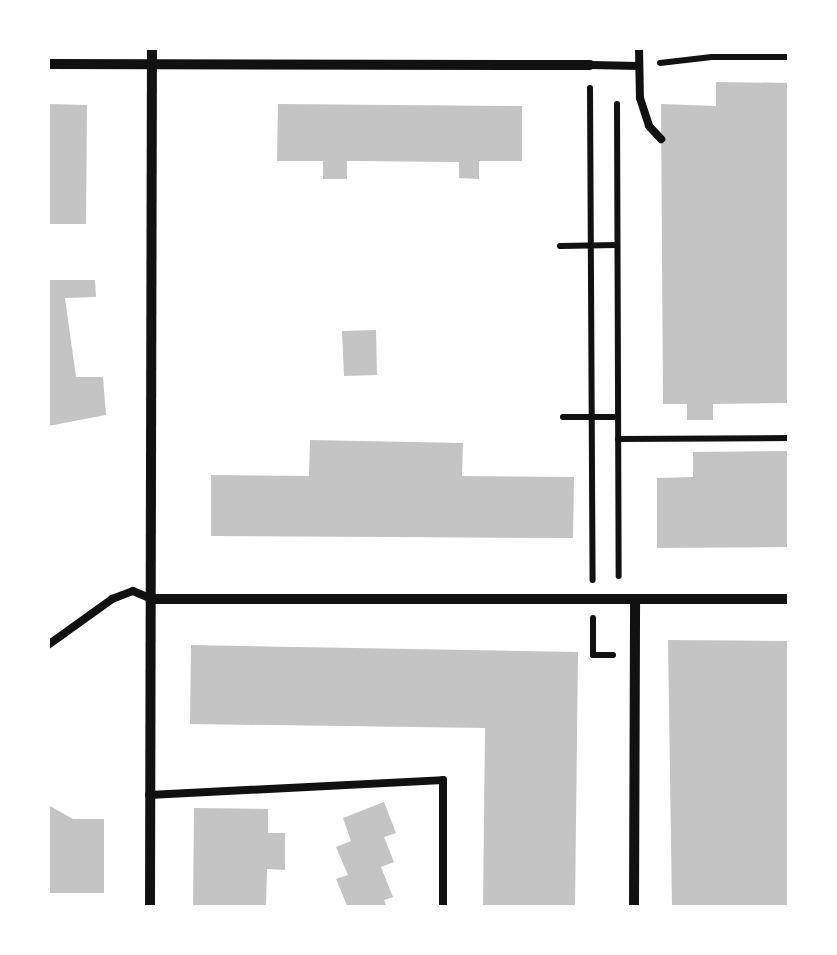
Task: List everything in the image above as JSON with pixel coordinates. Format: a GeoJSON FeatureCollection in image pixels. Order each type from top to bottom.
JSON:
{"type":"FeatureCollection","features":[{"type":"Feature","properties":{"kind":"street"},"geometry":{"type":"LineString","coordinates":[[150,908],[152,48]]}},
{"type":"Feature","properties":{"kind":"street"},"geometry":{"type":"LineString","coordinates":[[48,64],[590,65]]}},
{"type":"Feature","properties":{"kind":"street"},"geometry":{"type":"LineString","coordinates":[[152,599],[790,599]]}},
{"type":"Feature","properties":{"kind":"street"},"geometry":{"type":"LineString","coordinates":[[634,908],[635,599]]}},
{"type":"Feature","properties":{"kind":"lane"},"geometry":{"type":"LineString","coordinates":[[639,48],[640,98],[649,126],[661,139]]}},
{"type":"Feature","properties":{"kind":"lane"},"geometry":{"type":"LineString","coordinates":[[590,65],[639,66]]}},
{"type":"Feature","properties":{"kind":"lane"},"geometry":{"type":"LineString","coordinates":[[48,645],[112,599],[133,591],[152,599]]}},
{"type":"Feature","properties":{"kind":"lane"},"geometry":{"type":"LineString","coordinates":[[148,795],[443,780],[442,908]]}},
{"type":"Feature","properties":{"kind":"path"},"geometry":{"type":"LineString","coordinates":[[639,66],[712,56],[790,57]]}},
{"type":"Feature","properties":{"kind":"path"},"geometry":{"type":"LineString","coordinates":[[590,65],[594,599]]}},
{"type":"Feature","properties":{"kind":"path"},"geometry":{"type":"LineString","coordinates":[[616,66],[619,600]]}},
{"type":"Feature","properties":{"kind":"path"},"geometry":{"type":"LineString","coordinates":[[560,246],[617,245]]}},
{"type":"Feature","properties":{"kind":"path"},"geometry":{"type":"LineString","coordinates":[[563,417],[617,417]]}},
{"type":"Feature","properties":{"kind":"path"},"geometry":{"type":"LineString","coordinates":[[618,439],[790,438]]}},
{"type":"Feature","properties":{"kind":"building"},"geometry":{"type":"Polygon","coordinates":[[[716,82],[790,83],[790,403],[713,404],[713,420],[687,420],[687,404],[663,404],[661,104],[716,106],[716,82]]]}},
{"type":"Feature","properties":{"kind":"building"},"geometry":{"type":"Polygon","coordinates":[[[48,104],[87,105],[86,224],[48,224],[48,104]]]}},
{"type":"Feature","properties":{"kind":"building"},"geometry":{"type":"Polygon","coordinates":[[[278,104],[522,106],[522,161],[479,161],[479,179],[459,178],[459,162],[347,161],[347,179],[323,179],[323,161],[277,161],[278,104]]]}},
{"type":"Feature","properties":{"kind":"building"},"geometry":{"type":"Polygon","coordinates":[[[48,280],[95,280],[96,297],[65,298],[76,377],[103,377],[106,415],[48,426],[48,280]]]}},
{"type":"Feature","properties":{"kind":"building"},"geometry":{"type":"Polygon","coordinates":[[[376,330],[377,375],[344,376],[342,331],[376,330]]]}},
{"type":"Feature","properties":{"kind":"building"},"geometry":{"type":"Polygon","coordinates":[[[310,440],[463,443],[462,476],[574,477],[573,538],[211,536],[211,475],[309,476],[310,440]]]}},
{"type":"Feature","properties":{"kind":"building"},"geometry":{"type":"Polygon","coordinates":[[[790,451],[790,547],[657,548],[657,478],[693,477],[693,452],[790,451]]]}},
{"type":"Feature","properties":{"kind":"building"},"geometry":{"type":"Polygon","coordinates":[[[668,640],[790,641],[790,908],[672,908],[668,640]]]}},
{"type":"Feature","properties":{"kind":"building"},"geometry":{"type":"Polygon","coordinates":[[[191,645],[578,652],[575,908],[483,908],[485,728],[190,724],[191,645]]]}},
{"type":"Feature","properties":{"kind":"building"},"geometry":{"type":"Polygon","coordinates":[[[384,802],[396,833],[384,837],[394,862],[381,867],[393,897],[384,900],[387,908],[348,908],[336,879],[348,875],[336,847],[351,841],[343,818],[384,802]]]}},
{"type":"Feature","properties":{"kind":"building"},"geometry":{"type":"Polygon","coordinates":[[[48,805],[73,819],[104,819],[104,893],[48,893],[48,805]]]}},
{"type":"Feature","properties":{"kind":"building"},"geometry":{"type":"Polygon","coordinates":[[[194,808],[268,809],[268,833],[285,833],[285,870],[267,869],[266,908],[193,908],[194,808]]]}}]}
